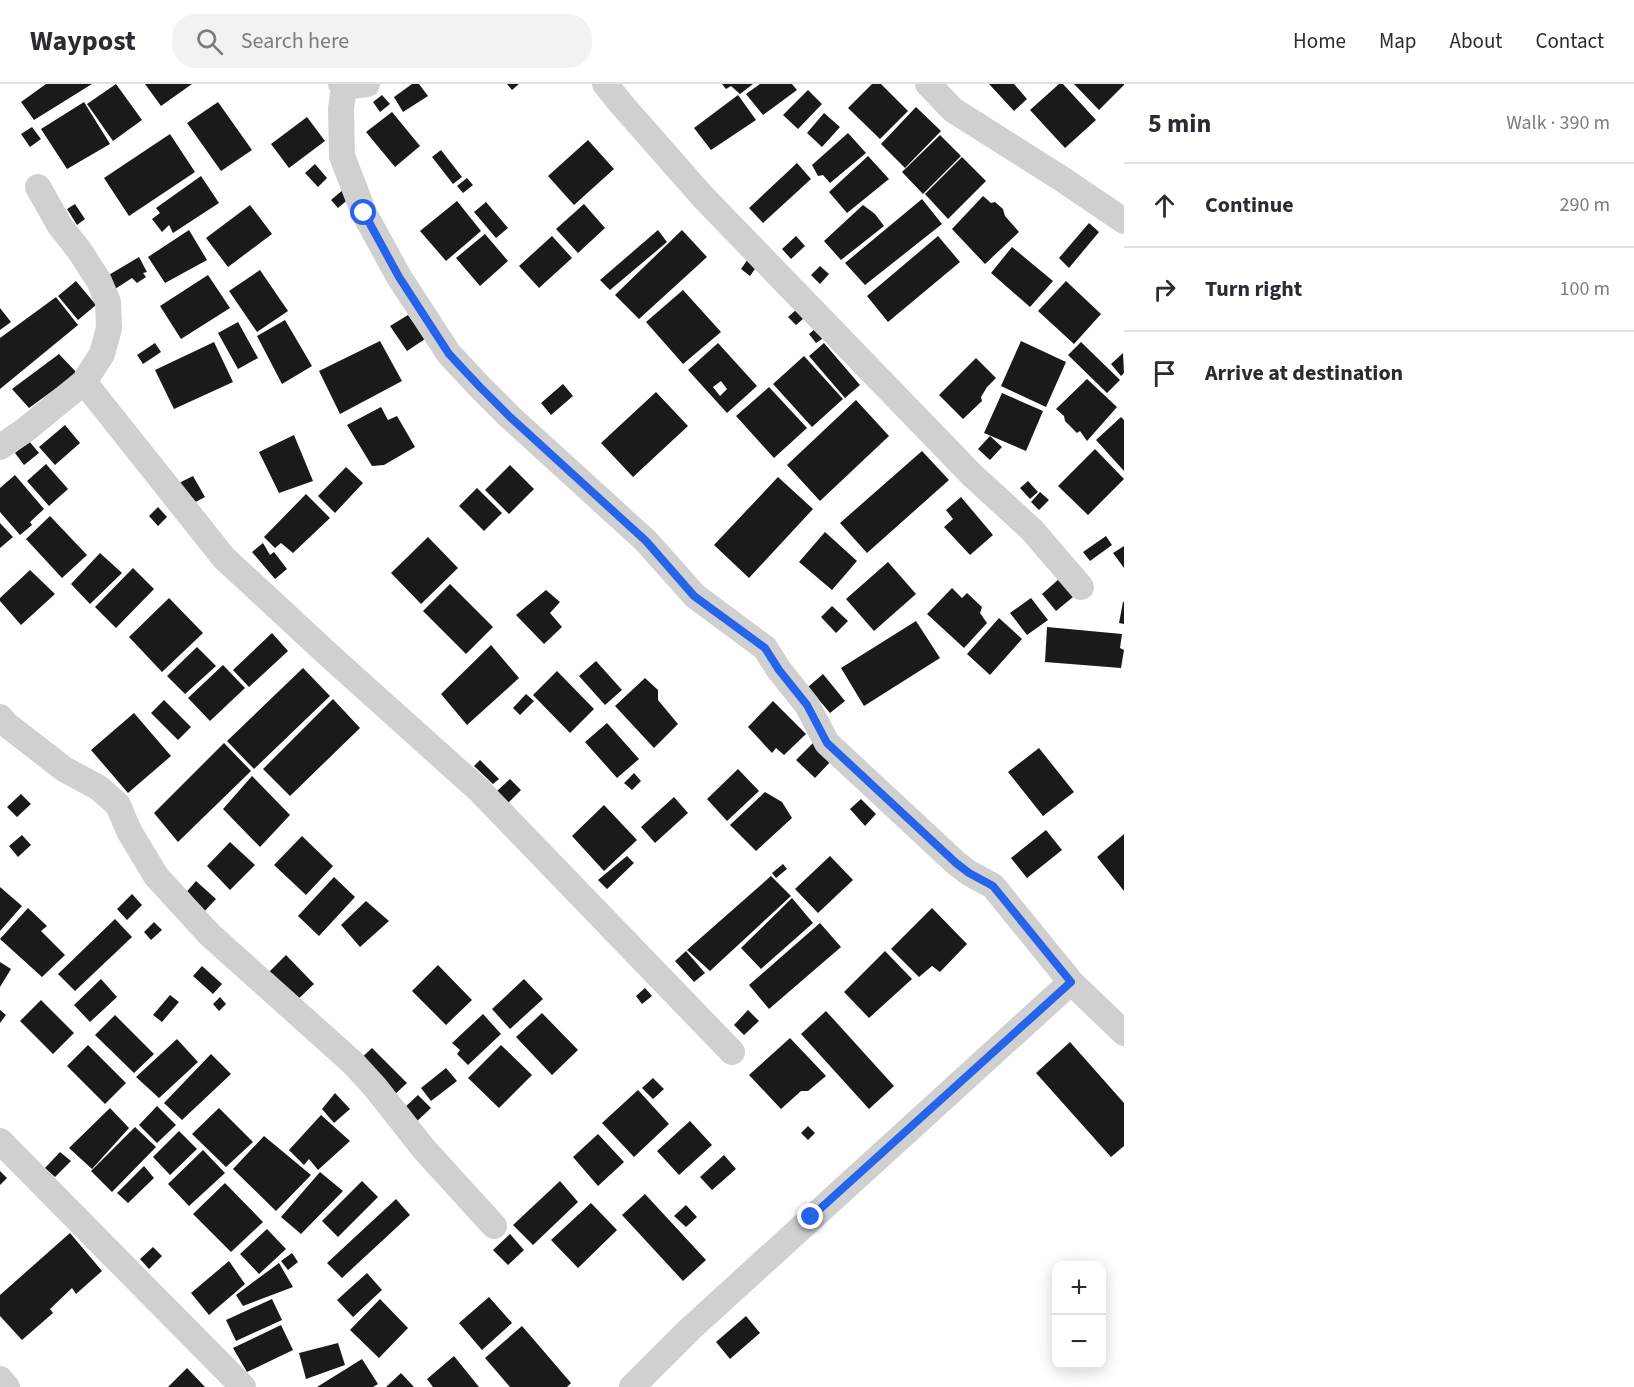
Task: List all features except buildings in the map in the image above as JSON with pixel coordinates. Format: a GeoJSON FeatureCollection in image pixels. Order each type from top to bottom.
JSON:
{"type":"FeatureCollection","features":[{"type":"Feature","properties":{"kind":"street"},"geometry":{"type":"LineString","coordinates":[[605,84],[703,197],[972,474],[1032,530],[1081,587]]}},
{"type":"Feature","properties":{"kind":"street"},"geometry":{"type":"LineString","coordinates":[[928,84],[953,110],[1124,221]]}},
{"type":"Feature","properties":{"kind":"street"},"geometry":{"type":"LineString","coordinates":[[351,85],[340,108],[342,156],[364,213],[399,277],[449,354],[510,417],[646,541],[694,596],[765,648],[807,705],[827,743],[956,863],[993,886],[1071,982],[1124,1033]]}},
{"type":"Feature","properties":{"kind":"street"},"geometry":{"type":"LineString","coordinates":[[0,447],[24,431],[84,382],[102,354],[109,328],[108,302],[99,281],[80,250],[60,226],[38,187]]}},
{"type":"Feature","properties":{"kind":"street"},"geometry":{"type":"LineString","coordinates":[[84,382],[224,558],[479,790],[732,1052]]}},
{"type":"Feature","properties":{"kind":"street"},"geometry":{"type":"LineString","coordinates":[[0,717],[64,769],[99,788],[118,804],[129,831],[156,876],[210,935],[353,1063],[423,1148],[494,1226]]}},
{"type":"Feature","properties":{"kind":"street"},"geometry":{"type":"LineString","coordinates":[[632,1387],[697,1322],[1071,982]]}},
{"type":"Feature","properties":{"kind":"street"},"geometry":{"type":"LineString","coordinates":[[0,1141],[243,1387]]}},
{"type":"Feature","properties":{"kind":"street"},"geometry":{"type":"LineString","coordinates":[[0,1379],[8,1387]]}},
{"type":"Feature","properties":{"kind":"route"},"geometry":{"type":"LineString","coordinates":[[364,213],[399,277],[449,354],[510,417],[646,541],[694,596],[765,648],[807,705],[827,743],[956,863],[993,886],[1071,982],[811,1217]]}}]}
